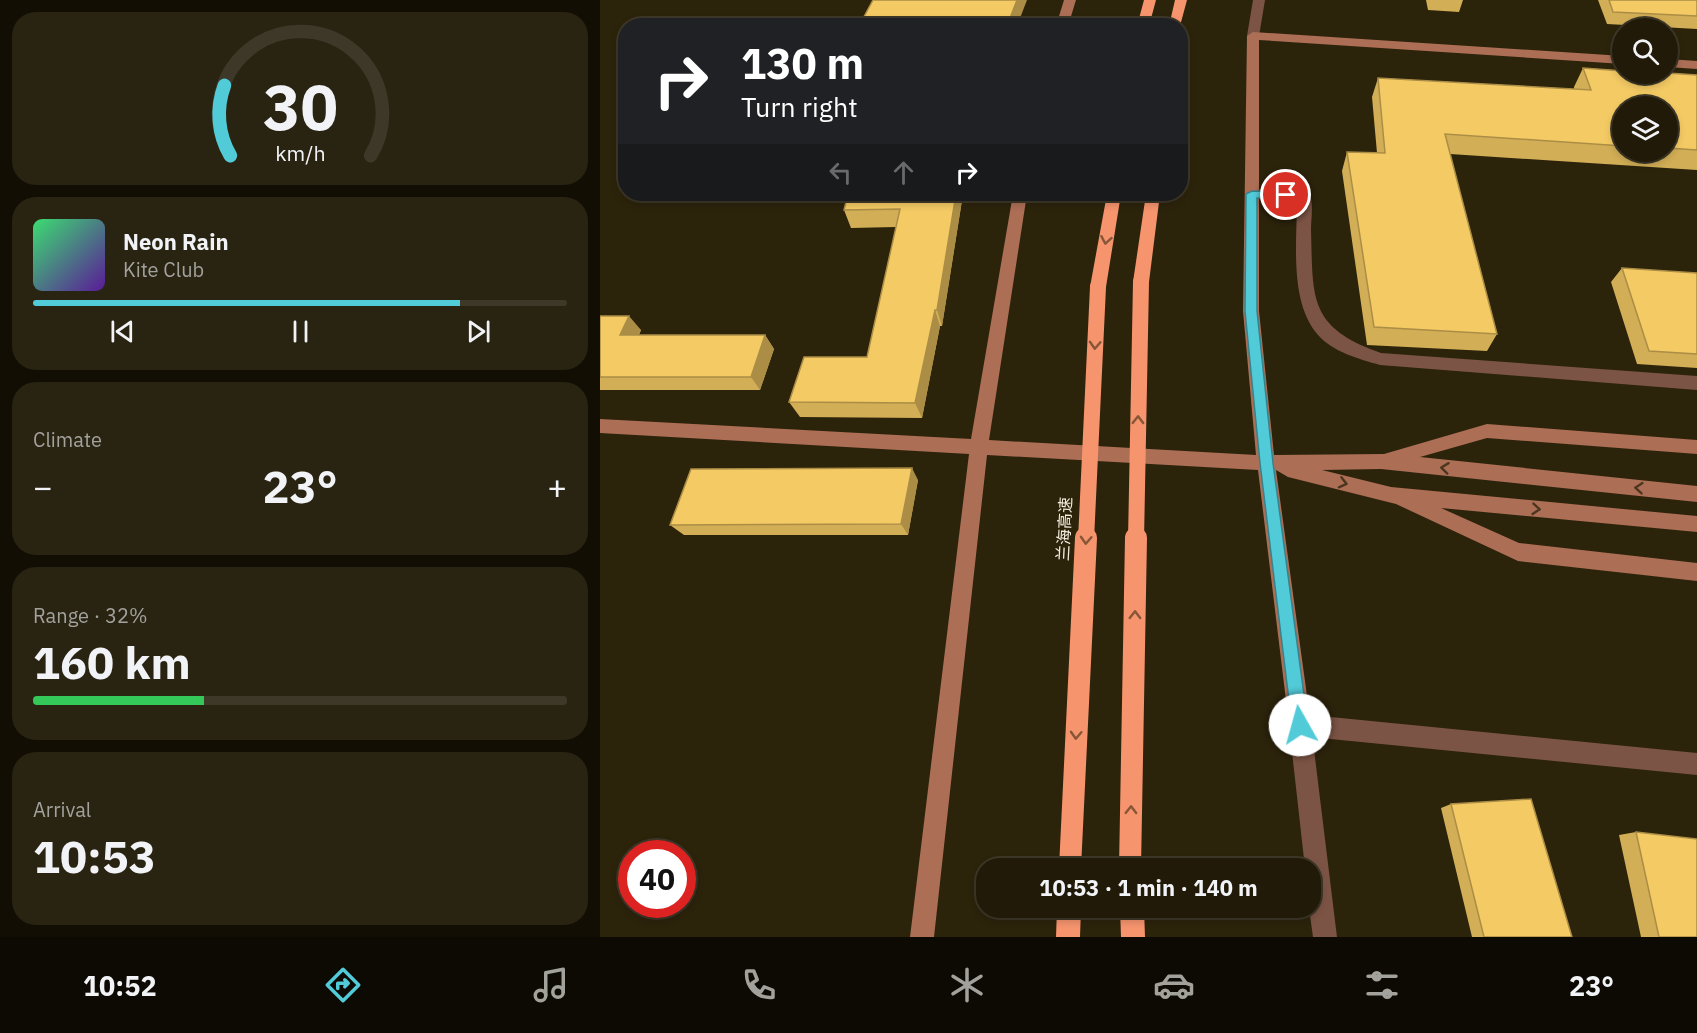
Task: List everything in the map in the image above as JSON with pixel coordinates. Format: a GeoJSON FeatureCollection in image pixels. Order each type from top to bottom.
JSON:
{"type":"FeatureCollection","features":[{"type":"Feature","properties":{"kind":"highway"},"geometry":{"type":"LineString","coordinates":[[1145,18],[1150,0]]}},
{"type":"Feature","properties":{"kind":"highway"},"geometry":{"type":"LineString","coordinates":[[1177,18],[1181,0]]}},
{"type":"Feature","properties":{"kind":"highway","name":"兰海高速"},"geometry":{"type":"LineString","coordinates":[[1070,858],[1098,287],[1113,201]]}},
{"type":"Feature","properties":{"kind":"highway"},"geometry":{"type":"LineString","coordinates":[[1130,858],[1141,282],[1152,201]]}},
{"type":"Feature","properties":{"kind":"highway"},"geometry":{"type":"LineString","coordinates":[[1068,937],[1069,918]]}},
{"type":"Feature","properties":{"kind":"highway"},"geometry":{"type":"LineString","coordinates":[[1133,918],[1134,937]]}},
{"type":"Feature","properties":{"kind":"street"},"geometry":{"type":"LineString","coordinates":[[1064,18],[1070,0]]}},
{"type":"Feature","properties":{"kind":"street"},"geometry":{"type":"LineString","coordinates":[[1259,0],[1252,36],[1251,311],[1266,463],[1325,937]]}},
{"type":"Feature","properties":{"kind":"street"},"geometry":{"type":"LineString","coordinates":[[1252,36],[1612,59]]}},
{"type":"Feature","properties":{"kind":"street"},"geometry":{"type":"LineString","coordinates":[[1678,64],[1697,65]]}},
{"type":"Feature","properties":{"kind":"street"},"geometry":{"type":"LineString","coordinates":[[1252,194],[1304,196],[1309,305],[1322,330],[1346,347],[1380,359],[1697,383]]}},
{"type":"Feature","properties":{"kind":"street"},"geometry":{"type":"LineString","coordinates":[[921,937],[979,445],[1019,201]]}},
{"type":"Feature","properties":{"kind":"street"},"geometry":{"type":"LineString","coordinates":[[600,426],[979,445],[1266,463],[1381,461],[1697,494]]}},
{"type":"Feature","properties":{"kind":"street"},"geometry":{"type":"LineString","coordinates":[[1381,461],[1487,431],[1697,447]]}},
{"type":"Feature","properties":{"kind":"street"},"geometry":{"type":"LineString","coordinates":[[1266,463],[1391,495],[1697,524]]}},
{"type":"Feature","properties":{"kind":"street"},"geometry":{"type":"LineString","coordinates":[[1391,495],[1518,552],[1697,572]]}},
{"type":"Feature","properties":{"kind":"street"},"geometry":{"type":"LineString","coordinates":[[1300,725],[1697,764]]}},
{"type":"Feature","properties":{"kind":"building"},"geometry":{"type":"Polygon","coordinates":[[[873,0],[1017,0],[1010,18],[863,18],[873,0]]]}},
{"type":"Feature","properties":{"kind":"building"},"geometry":{"type":"Polygon","coordinates":[[[1609,0],[1697,0],[1697,16],[1613,12],[1609,0]]]}},
{"type":"Feature","properties":{"kind":"building"},"geometry":{"type":"Polygon","coordinates":[[[1583,68],[1612,70],[1612,84],[1678,84],[1678,74],[1697,75],[1697,150],[1678,149],[1678,96],[1612,96],[1612,145],[1445,134],[1497,334],[1374,327],[1347,152],[1385,153],[1378,78],[1591,90],[1583,68]]]}},
{"type":"Feature","properties":{"kind":"building"},"geometry":{"type":"Polygon","coordinates":[[[846,201],[955,201],[937,310],[935,310],[915,403],[789,402],[804,357],[867,357],[900,209],[844,210],[846,201]]]}},
{"type":"Feature","properties":{"kind":"building"},"geometry":{"type":"Polygon","coordinates":[[[1622,268],[1697,273],[1697,354],[1649,351],[1622,268]]]}},
{"type":"Feature","properties":{"kind":"building"},"geometry":{"type":"Polygon","coordinates":[[[600,316],[629,316],[620,335],[765,335],[751,377],[600,377],[600,316]]]}},
{"type":"Feature","properties":{"kind":"building"},"geometry":{"type":"Polygon","coordinates":[[[912,468],[901,524],[670,525],[691,469],[912,468]]]}},
{"type":"Feature","properties":{"kind":"building"},"geometry":{"type":"Polygon","coordinates":[[[1531,799],[1572,937],[1484,937],[1451,804],[1531,799]]]}},
{"type":"Feature","properties":{"kind":"building"},"geometry":{"type":"Polygon","coordinates":[[[1636,832],[1697,839],[1697,937],[1659,937],[1636,832]]]}},
{"type":"Feature","properties":{"kind":"route"},"geometry":{"type":"LineString","coordinates":[[1286,195],[1252,194],[1251,311],[1266,463],[1300,725]]}}]}
